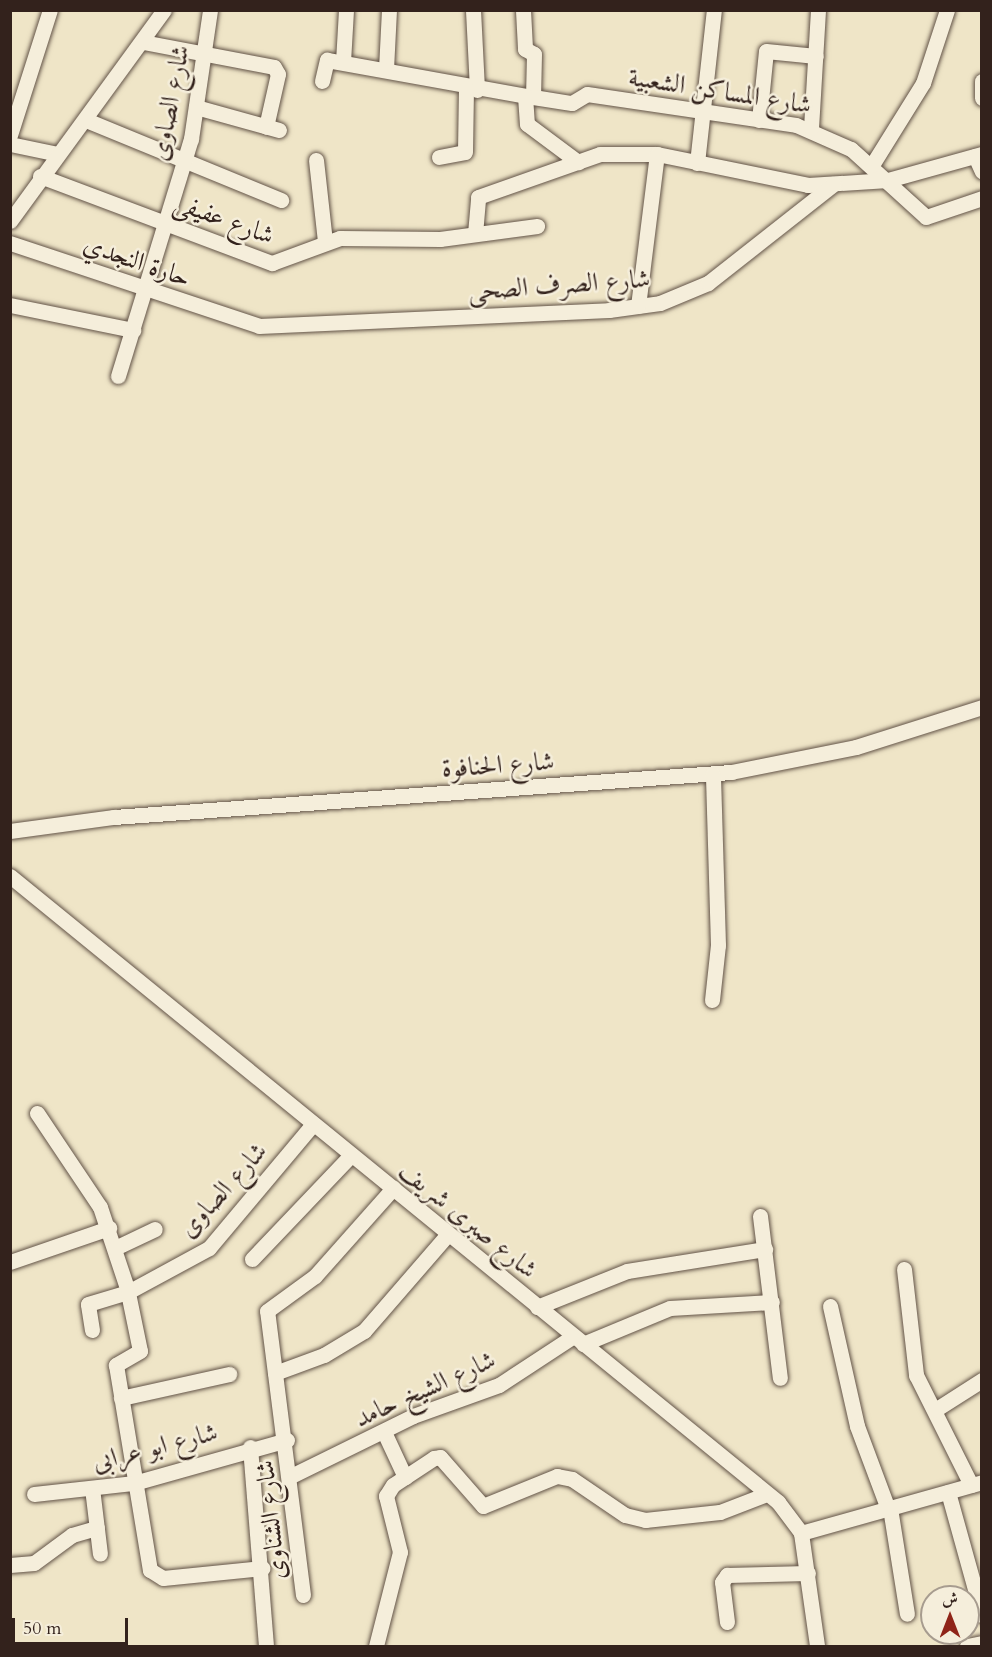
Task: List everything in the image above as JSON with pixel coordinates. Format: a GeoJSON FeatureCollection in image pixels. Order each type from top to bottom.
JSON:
{"type":"FeatureCollection","features":[{"type":"Feature","properties":{"kind":"street"},"geometry":{"type":"LineString","coordinates":[[10,135],[50,10]]}},
{"type":"Feature","properties":{"kind":"street"},"geometry":{"type":"LineString","coordinates":[[10,221],[40,176],[86,120],[164,10]]}},
{"type":"Feature","properties":{"kind":"street","name":"شارع الصاوى"},"geometry":{"type":"LineString","coordinates":[[118,376],[185,160],[196,107],[210,10]]}},
{"type":"Feature","properties":{"kind":"street"},"geometry":{"type":"LineString","coordinates":[[322,81],[325,61],[343,62],[346,10]]}},
{"type":"Feature","properties":{"kind":"street"},"geometry":{"type":"LineString","coordinates":[[386,69],[389,10]]}},
{"type":"Feature","properties":{"kind":"street"},"geometry":{"type":"LineString","coordinates":[[439,157],[465,152],[472,89],[473,10]]}},
{"type":"Feature","properties":{"kind":"street"},"geometry":{"type":"LineString","coordinates":[[523,10],[525,49],[534,54],[526,124],[578,162]]}},
{"type":"Feature","properties":{"kind":"street"},"geometry":{"type":"LineString","coordinates":[[697,163],[700,111],[714,10]]}},
{"type":"Feature","properties":{"kind":"street"},"geometry":{"type":"LineString","coordinates":[[811,128],[818,10]]}},
{"type":"Feature","properties":{"kind":"street"},"geometry":{"type":"LineString","coordinates":[[872,165],[923,83],[947,10]]}},
{"type":"Feature","properties":{"kind":"street"},"geometry":{"type":"LineString","coordinates":[[143,42],[277,69],[272,129],[196,107]]}},
{"type":"Feature","properties":{"kind":"street"},"geometry":{"type":"LineString","coordinates":[[759,120],[766,51],[816,56]]}},
{"type":"Feature","properties":{"kind":"street","name":"شارع المساكن الشعبية"},"geometry":{"type":"LineString","coordinates":[[343,62],[386,69],[472,89],[572,103],[587,94],[811,128],[872,165],[926,217],[981,198]]}},
{"type":"Feature","properties":{"kind":"street"},"geometry":{"type":"LineString","coordinates":[[981,81],[981,98]]}},
{"type":"Feature","properties":{"kind":"street"},"geometry":{"type":"LineString","coordinates":[[86,120],[281,200]]}},
{"type":"Feature","properties":{"kind":"street"},"geometry":{"type":"LineString","coordinates":[[10,144],[58,154]]}},
{"type":"Feature","properties":{"kind":"street"},"geometry":{"type":"LineString","coordinates":[[475,234],[478,197],[578,162],[618,152],[657,154],[808,185],[888,180],[978,155],[981,172]]}},
{"type":"Feature","properties":{"kind":"street"},"geometry":{"type":"LineString","coordinates":[[638,306],[657,154]]}},
{"type":"Feature","properties":{"kind":"street"},"geometry":{"type":"LineString","coordinates":[[316,160],[325,241]]}},
{"type":"Feature","properties":{"kind":"street","name":"شارع عفيفى"},"geometry":{"type":"LineString","coordinates":[[40,176],[272,263],[325,241],[475,234],[537,226]]}},
{"type":"Feature","properties":{"kind":"street","name":"شارع الصرف الصحى"},"geometry":{"type":"LineString","coordinates":[[248,324],[638,306],[684,294],[726,273],[834,184]]}},
{"type":"Feature","properties":{"kind":"street","name":"حارة النجدي"},"geometry":{"type":"LineString","coordinates":[[10,243],[248,324]]}},
{"type":"Feature","properties":{"kind":"street"},"geometry":{"type":"LineString","coordinates":[[10,305],[133,330]]}},
{"type":"Feature","properties":{"kind":"street","name":"شارع الحنافوة"},"geometry":{"type":"LineString","coordinates":[[10,831],[114,817],[713,774],[856,747],[981,707]]}},
{"type":"Feature","properties":{"kind":"street"},"geometry":{"type":"LineString","coordinates":[[712,1000],[718,945],[713,774]]}},
{"type":"Feature","properties":{"kind":"street","name":"شارع صبرى شريف"},"geometry":{"type":"LineString","coordinates":[[10,876],[767,1494],[801,1533]]}},
{"type":"Feature","properties":{"kind":"street"},"geometry":{"type":"LineString","coordinates":[[37,1113],[109,1228],[128,1292],[140,1351],[117,1362],[134,1483],[155,1576],[263,1568]]}},
{"type":"Feature","properties":{"kind":"street","name":"شارع الصاوى"},"geometry":{"type":"LineString","coordinates":[[92,1330],[88,1304],[128,1292],[209,1248],[313,1124]]}},
{"type":"Feature","properties":{"kind":"street"},"geometry":{"type":"LineString","coordinates":[[252,1259],[351,1155]]}},
{"type":"Feature","properties":{"kind":"street","name":"شارع الشناوى"},"geometry":{"type":"LineString","coordinates":[[303,1595],[287,1440],[275,1373],[269,1308],[315,1276],[393,1188]]}},
{"type":"Feature","properties":{"kind":"street"},"geometry":{"type":"LineString","coordinates":[[760,1216],[780,1377]]}},
{"type":"Feature","properties":{"kind":"street"},"geometry":{"type":"LineString","coordinates":[[10,1262],[109,1228]]}},
{"type":"Feature","properties":{"kind":"street"},"geometry":{"type":"LineString","coordinates":[[115,1248],[155,1229]]}},
{"type":"Feature","properties":{"kind":"street"},"geometry":{"type":"LineString","coordinates":[[275,1373],[324,1355],[364,1331],[448,1234]]}},
{"type":"Feature","properties":{"kind":"street"},"geometry":{"type":"LineString","coordinates":[[537,1307],[627,1271],[765,1249]]}},
{"type":"Feature","properties":{"kind":"street"},"geometry":{"type":"LineString","coordinates":[[817,1647],[801,1533],[976,1484],[916,1375],[904,1269]]}},
{"type":"Feature","properties":{"kind":"street","name":"شارع الشيخ حامد"},"geometry":{"type":"LineString","coordinates":[[291,1476],[384,1432],[499,1385],[578,1340],[670,1308],[772,1302]]}},
{"type":"Feature","properties":{"kind":"street"},"geometry":{"type":"LineString","coordinates":[[830,1306],[856,1426],[889,1508],[907,1614]]}},
{"type":"Feature","properties":{"kind":"street"},"geometry":{"type":"LineString","coordinates":[[121,1398],[229,1374]]}},
{"type":"Feature","properties":{"kind":"street"},"geometry":{"type":"LineString","coordinates":[[935,1410],[981,1380]]}},
{"type":"Feature","properties":{"kind":"street"},"geometry":{"type":"LineString","coordinates":[[384,1432],[405,1477]]}},
{"type":"Feature","properties":{"kind":"street","name":"شارع ابو عرابى"},"geometry":{"type":"LineString","coordinates":[[34,1494],[134,1483],[250,1447],[287,1440]]}},
{"type":"Feature","properties":{"kind":"street"},"geometry":{"type":"LineString","coordinates":[[250,1447],[263,1568],[266,1647]]}},
{"type":"Feature","properties":{"kind":"street"},"geometry":{"type":"LineString","coordinates":[[376,1647],[399,1544],[386,1496],[405,1477],[440,1457],[477,1502],[486,1505],[557,1476],[572,1479],[625,1515],[645,1520],[702,1516],[767,1494]]}},
{"type":"Feature","properties":{"kind":"street"},"geometry":{"type":"LineString","coordinates":[[92,1488],[100,1554]]}},
{"type":"Feature","properties":{"kind":"street"},"geometry":{"type":"LineString","coordinates":[[948,1491],[981,1615]]}},
{"type":"Feature","properties":{"kind":"street"},"geometry":{"type":"LineString","coordinates":[[10,1564],[34,1563],[72,1535],[97,1528]]}},
{"type":"Feature","properties":{"kind":"street"},"geometry":{"type":"LineString","coordinates":[[727,1622],[722,1582],[727,1575],[808,1573]]}},
{"type":"Feature","properties":{"kind":"street"},"geometry":{"type":"LineString","coordinates":[[967,1647],[981,1643]]}}]}
